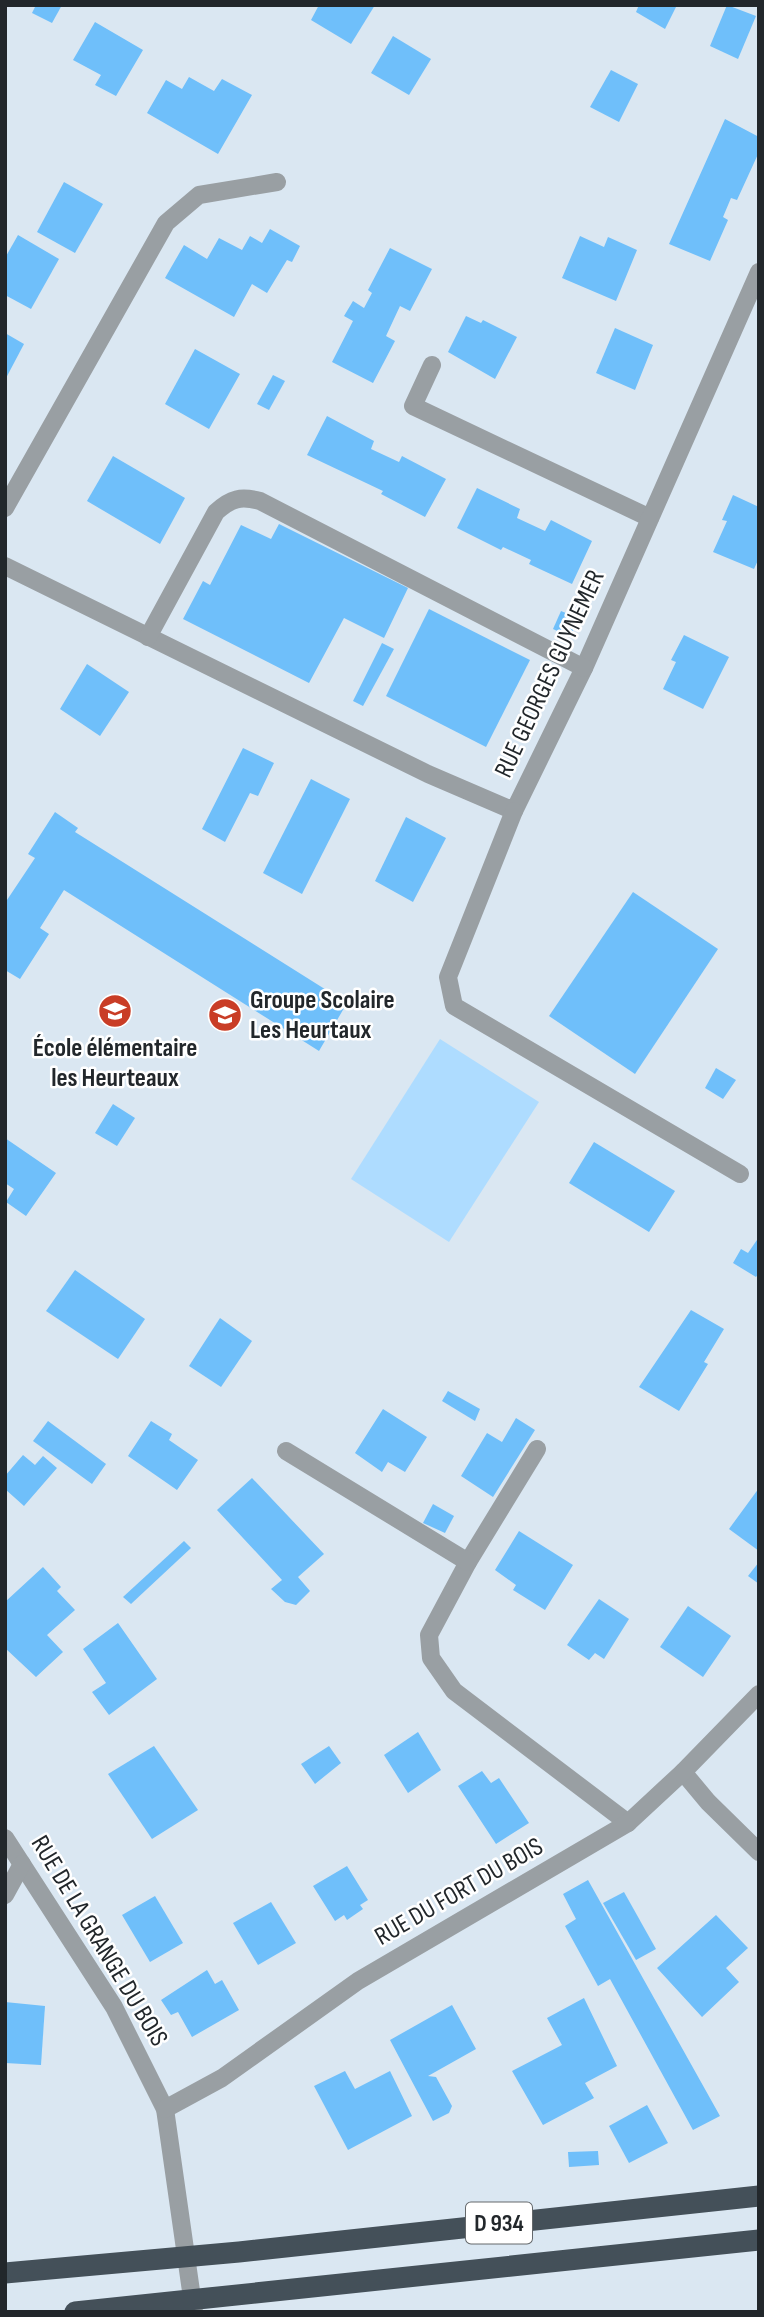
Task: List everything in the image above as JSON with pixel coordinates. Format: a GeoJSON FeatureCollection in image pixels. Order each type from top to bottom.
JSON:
{"type":"FeatureCollection","features":[{"type":"Feature","properties":{"kind":"highway","name":"D 934"},"geometry":{"type":"LineString","coordinates":[[5,2273],[239,2252],[759,2196]]}},
{"type":"Feature","properties":{"kind":"highway","name":"D 934"},"geometry":{"type":"LineString","coordinates":[[75,2312],[759,2240]]}},
{"type":"Feature","properties":{"kind":"street"},"geometry":{"type":"LineString","coordinates":[[5,508],[166,223],[199,195],[277,182]]}},
{"type":"Feature","properties":{"kind":"street","name":"RUE GEORGES GUYNEMER"},"geometry":{"type":"LineString","coordinates":[[5,566],[428,774],[514,811],[584,668],[759,272]]}},
{"type":"Feature","properties":{"kind":"street"},"geometry":{"type":"LineString","coordinates":[[432,365],[413,406],[650,518]]}},
{"type":"Feature","properties":{"kind":"street"},"geometry":{"type":"LineString","coordinates":[[148,637],[216,512],[228,501],[244,497],[260,500],[584,668]]}},
{"type":"Feature","properties":{"kind":"street"},"geometry":{"type":"LineString","coordinates":[[514,811],[447,977],[454,1006],[740,1174]]}},
{"type":"Feature","properties":{"kind":"street"},"geometry":{"type":"LineString","coordinates":[[537,1449],[468,1562],[429,1635],[431,1658],[454,1691],[628,1823]]}},
{"type":"Feature","properties":{"kind":"street"},"geometry":{"type":"LineString","coordinates":[[286,1451],[468,1562]]}},
{"type":"Feature","properties":{"kind":"street","name":"RUE DU FORT DU BOIS"},"geometry":{"type":"LineString","coordinates":[[165,2109],[222,2078],[358,1981],[628,1823],[683,1773],[759,1694]]}},
{"type":"Feature","properties":{"kind":"street"},"geometry":{"type":"LineString","coordinates":[[683,1773],[759,1852]]}},
{"type":"Feature","properties":{"kind":"street","name":"RUE DE LA GRANGE DU BOIS"},"geometry":{"type":"LineString","coordinates":[[5,1838],[114,2007],[165,2109],[194,2312]]}},
{"type":"Feature","properties":{"kind":"street"},"geometry":{"type":"LineString","coordinates":[[5,1895],[22,1864]]}},
{"type":"Feature","properties":{"kind":"shaded area"},"geometry":{"type":"Polygon","coordinates":[[[440,1039],[539,1102],[449,1242],[351,1179],[440,1039]]]}},
{"type":"Feature","properties":{"kind":"building"},"geometry":{"type":"Polygon","coordinates":[[[36,5],[62,5],[52,23],[32,13],[36,5]]]}},
{"type":"Feature","properties":{"kind":"building"},"geometry":{"type":"Polygon","coordinates":[[[319,5],[375,5],[351,44],[311,20],[319,5]]]}},
{"type":"Feature","properties":{"kind":"building"},"geometry":{"type":"Polygon","coordinates":[[[639,5],[677,5],[665,29],[636,12],[639,5]]]}},
{"type":"Feature","properties":{"kind":"building"},"geometry":{"type":"Polygon","coordinates":[[[727,5],[756,16],[738,59],[710,46],[727,5]]]}},
{"type":"Feature","properties":{"kind":"building"},"geometry":{"type":"Polygon","coordinates":[[[95,22],[143,50],[116,96],[95,85],[101,75],[73,60],[95,22]]]}},
{"type":"Feature","properties":{"kind":"building"},"geometry":{"type":"Polygon","coordinates":[[[393,36],[431,59],[409,95],[371,73],[393,36]]]}},
{"type":"Feature","properties":{"kind":"building"},"geometry":{"type":"Polygon","coordinates":[[[611,70],[638,84],[619,122],[590,107],[611,70]]]}},
{"type":"Feature","properties":{"kind":"building"},"geometry":{"type":"Polygon","coordinates":[[[189,77],[214,91],[222,79],[252,95],[218,154],[147,113],[166,80],[182,89],[189,77]]]}},
{"type":"Feature","properties":{"kind":"building"},"geometry":{"type":"Polygon","coordinates":[[[725,119],[759,137],[759,152],[737,200],[731,198],[723,217],[728,220],[710,261],[669,244],[725,119]]]}},
{"type":"Feature","properties":{"kind":"building"},"geometry":{"type":"Polygon","coordinates":[[[64,182],[103,204],[75,253],[37,232],[64,182]]]}},
{"type":"Feature","properties":{"kind":"building"},"geometry":{"type":"Polygon","coordinates":[[[270,229],[300,246],[292,262],[287,260],[267,293],[252,284],[234,317],[165,278],[184,245],[207,259],[219,238],[242,250],[250,236],[262,243],[270,229]]]}},
{"type":"Feature","properties":{"kind":"building"},"geometry":{"type":"Polygon","coordinates":[[[18,235],[59,259],[31,309],[5,295],[5,258],[18,235]]]}},
{"type":"Feature","properties":{"kind":"building"},"geometry":{"type":"Polygon","coordinates":[[[580,236],[604,247],[608,237],[637,250],[616,301],[562,278],[580,236]]]}},
{"type":"Feature","properties":{"kind":"building"},"geometry":{"type":"Polygon","coordinates":[[[390,248],[432,269],[410,311],[400,306],[386,336],[395,341],[373,383],[332,362],[353,321],[344,316],[353,301],[364,308],[372,293],[368,290],[390,248]]]}},
{"type":"Feature","properties":{"kind":"building"},"geometry":{"type":"Polygon","coordinates":[[[466,316],[481,323],[483,320],[517,337],[495,379],[448,352],[466,316]]]}},
{"type":"Feature","properties":{"kind":"building"},"geometry":{"type":"Polygon","coordinates":[[[615,328],[653,345],[635,390],[596,373],[615,328]]]}},
{"type":"Feature","properties":{"kind":"building"},"geometry":{"type":"Polygon","coordinates":[[[5,333],[24,344],[5,380],[5,333]]]}},
{"type":"Feature","properties":{"kind":"building"},"geometry":{"type":"Polygon","coordinates":[[[195,349],[240,374],[209,429],[165,404],[195,349]]]}},
{"type":"Feature","properties":{"kind":"building"},"geometry":{"type":"Polygon","coordinates":[[[273,375],[285,381],[269,410],[257,404],[273,375]]]}},
{"type":"Feature","properties":{"kind":"building"},"geometry":{"type":"Polygon","coordinates":[[[327,416],[374,441],[371,449],[399,462],[402,456],[446,479],[425,517],[381,494],[383,491],[307,455],[327,416]]]}},
{"type":"Feature","properties":{"kind":"building"},"geometry":{"type":"Polygon","coordinates":[[[113,456],[185,498],[160,544],[87,501],[113,456]]]}},
{"type":"Feature","properties":{"kind":"building"},"geometry":{"type":"Polygon","coordinates":[[[477,488],[520,509],[517,518],[545,531],[551,520],[592,541],[572,584],[529,564],[531,560],[503,547],[501,550],[457,528],[477,488]]]}},
{"type":"Feature","properties":{"kind":"building"},"geometry":{"type":"Polygon","coordinates":[[[733,495],[759,507],[759,558],[754,569],[713,552],[727,521],[722,520],[733,495]]]}},
{"type":"Feature","properties":{"kind":"building"},"geometry":{"type":"Polygon","coordinates":[[[279,524],[408,588],[384,638],[344,618],[309,683],[183,619],[203,581],[210,585],[241,525],[271,539],[279,524]]]}},
{"type":"Feature","properties":{"kind":"building"},"geometry":{"type":"Polygon","coordinates":[[[429,609],[530,660],[486,747],[386,696],[429,609]]]}},
{"type":"Feature","properties":{"kind":"building"},"geometry":{"type":"Polygon","coordinates":[[[561,611],[578,618],[570,637],[553,629],[561,611]]]}},
{"type":"Feature","properties":{"kind":"building"},"geometry":{"type":"Polygon","coordinates":[[[684,635],[729,657],[703,709],[663,689],[676,662],[671,660],[684,635]]]}},
{"type":"Feature","properties":{"kind":"building"},"geometry":{"type":"Polygon","coordinates":[[[382,643],[394,649],[363,706],[353,701],[382,643]]]}},
{"type":"Feature","properties":{"kind":"building"},"geometry":{"type":"Polygon","coordinates":[[[87,664],[129,692],[100,736],[60,709],[87,664]]]}},
{"type":"Feature","properties":{"kind":"building"},"geometry":{"type":"Polygon","coordinates":[[[243,748],[274,763],[258,796],[250,793],[225,842],[202,829],[243,748]]]}},
{"type":"Feature","properties":{"kind":"building"},"geometry":{"type":"Polygon","coordinates":[[[311,779],[350,799],[302,894],[263,873],[311,779]]]}},
{"type":"Feature","properties":{"kind":"building"},"geometry":{"type":"Polygon","coordinates":[[[55,812],[78,828],[75,832],[347,1003],[319,1051],[64,890],[40,928],[49,934],[20,979],[5,970],[5,903],[35,858],[28,854],[55,812]]]}},
{"type":"Feature","properties":{"kind":"building"},"geometry":{"type":"Polygon","coordinates":[[[406,817],[446,838],[413,902],[375,881],[406,817]]]}},
{"type":"Feature","properties":{"kind":"building"},"geometry":{"type":"Polygon","coordinates":[[[633,892],[718,949],[635,1074],[549,1016],[633,892]]]}},
{"type":"Feature","properties":{"kind":"building"},"geometry":{"type":"Polygon","coordinates":[[[716,1068],[736,1080],[723,1099],[705,1088],[716,1068]]]}},
{"type":"Feature","properties":{"kind":"building"},"geometry":{"type":"Polygon","coordinates":[[[113,1104],[135,1118],[117,1146],[95,1133],[113,1104]]]}},
{"type":"Feature","properties":{"kind":"building"},"geometry":{"type":"Polygon","coordinates":[[[5,1138],[56,1173],[26,1216],[6,1202],[14,1189],[5,1183],[5,1138]]]}},
{"type":"Feature","properties":{"kind":"building"},"geometry":{"type":"Polygon","coordinates":[[[594,1142],[675,1191],[649,1232],[569,1183],[594,1142]]]}},
{"type":"Feature","properties":{"kind":"building"},"geometry":{"type":"Polygon","coordinates":[[[759,1237],[759,1273],[756,1277],[733,1263],[741,1249],[748,1253],[759,1237]]]}},
{"type":"Feature","properties":{"kind":"building"},"geometry":{"type":"Polygon","coordinates":[[[75,1270],[145,1319],[118,1359],[46,1311],[75,1270]]]}},
{"type":"Feature","properties":{"kind":"building"},"geometry":{"type":"Polygon","coordinates":[[[691,1310],[724,1329],[704,1362],[708,1364],[679,1411],[639,1387],[691,1310]]]}},
{"type":"Feature","properties":{"kind":"building"},"geometry":{"type":"Polygon","coordinates":[[[220,1318],[252,1341],[221,1387],[189,1366],[220,1318]]]}},
{"type":"Feature","properties":{"kind":"building"},"geometry":{"type":"Polygon","coordinates":[[[448,1391],[480,1409],[475,1421],[442,1401],[448,1391]]]}},
{"type":"Feature","properties":{"kind":"building"},"geometry":{"type":"Polygon","coordinates":[[[383,1409],[427,1437],[405,1472],[388,1462],[382,1472],[355,1453],[383,1409]]]}},
{"type":"Feature","properties":{"kind":"building"},"geometry":{"type":"Polygon","coordinates":[[[516,1418],[535,1430],[493,1497],[461,1476],[487,1433],[502,1442],[516,1418]]]}},
{"type":"Feature","properties":{"kind":"building"},"geometry":{"type":"Polygon","coordinates":[[[48,1421],[106,1464],[92,1484],[33,1441],[48,1421]]]}},
{"type":"Feature","properties":{"kind":"building"},"geometry":{"type":"Polygon","coordinates":[[[151,1421],[172,1434],[169,1440],[198,1460],[177,1490],[128,1456],[151,1421]]]}},
{"type":"Feature","properties":{"kind":"building"},"geometry":{"type":"Polygon","coordinates":[[[23,1455],[35,1465],[43,1456],[57,1468],[24,1506],[5,1489],[5,1476],[23,1455]]]}},
{"type":"Feature","properties":{"kind":"building"},"geometry":{"type":"Polygon","coordinates":[[[252,1478],[324,1554],[298,1577],[310,1591],[296,1605],[285,1602],[271,1589],[282,1580],[217,1510],[252,1478]]]}},
{"type":"Feature","properties":{"kind":"building"},"geometry":{"type":"Polygon","coordinates":[[[759,1488],[759,1551],[729,1529],[759,1488]]]}},
{"type":"Feature","properties":{"kind":"building"},"geometry":{"type":"Polygon","coordinates":[[[433,1504],[454,1516],[445,1533],[423,1523],[433,1504]]]}},
{"type":"Feature","properties":{"kind":"building"},"geometry":{"type":"Polygon","coordinates":[[[519,1531],[573,1565],[545,1610],[513,1590],[516,1585],[495,1570],[519,1531]]]}},
{"type":"Feature","properties":{"kind":"building"},"geometry":{"type":"Polygon","coordinates":[[[184,1541],[191,1548],[131,1604],[123,1597],[184,1541]]]}},
{"type":"Feature","properties":{"kind":"building"},"geometry":{"type":"Polygon","coordinates":[[[759,1562],[759,1584],[748,1576],[759,1562]]]}},
{"type":"Feature","properties":{"kind":"building"},"geometry":{"type":"Polygon","coordinates":[[[43,1567],[61,1587],[57,1591],[75,1610],[47,1635],[63,1652],[36,1677],[5,1648],[5,1602],[43,1567]]]}},
{"type":"Feature","properties":{"kind":"building"},"geometry":{"type":"Polygon","coordinates":[[[599,1599],[629,1619],[604,1659],[595,1653],[589,1660],[567,1645],[599,1599]]]}},
{"type":"Feature","properties":{"kind":"building"},"geometry":{"type":"Polygon","coordinates":[[[688,1606],[731,1636],[703,1677],[660,1647],[688,1606]]]}},
{"type":"Feature","properties":{"kind":"building"},"geometry":{"type":"Polygon","coordinates":[[[118,1623],[157,1679],[109,1715],[92,1692],[106,1683],[83,1649],[118,1623]]]}},
{"type":"Feature","properties":{"kind":"building"},"geometry":{"type":"Polygon","coordinates":[[[418,1732],[441,1770],[408,1793],[384,1755],[418,1732]]]}},
{"type":"Feature","properties":{"kind":"building"},"geometry":{"type":"Polygon","coordinates":[[[154,1746],[198,1810],[152,1839],[108,1774],[154,1746]]]}},
{"type":"Feature","properties":{"kind":"building"},"geometry":{"type":"Polygon","coordinates":[[[329,1746],[341,1763],[315,1784],[301,1764],[329,1746]]]}},
{"type":"Feature","properties":{"kind":"building"},"geometry":{"type":"Polygon","coordinates":[[[482,1771],[491,1783],[499,1778],[529,1823],[496,1844],[458,1786],[482,1771]]]}},
{"type":"Feature","properties":{"kind":"building"},"geometry":{"type":"Polygon","coordinates":[[[347,1866],[368,1900],[360,1905],[363,1909],[347,1920],[344,1915],[335,1921],[313,1886],[347,1866]]]}},
{"type":"Feature","properties":{"kind":"building"},"geometry":{"type":"Polygon","coordinates":[[[588,1880],[720,2116],[693,2130],[610,1979],[598,1986],[565,1926],[576,1919],[563,1894],[588,1880]]]}},
{"type":"Feature","properties":{"kind":"building"},"geometry":{"type":"Polygon","coordinates":[[[624,1892],[656,1949],[636,1960],[603,1903],[624,1892]]]}},
{"type":"Feature","properties":{"kind":"building"},"geometry":{"type":"Polygon","coordinates":[[[155,1896],[183,1943],[150,1962],[122,1915],[155,1896]]]}},
{"type":"Feature","properties":{"kind":"building"},"geometry":{"type":"Polygon","coordinates":[[[271,1902],[296,1943],[258,1965],[233,1923],[271,1902]]]}},
{"type":"Feature","properties":{"kind":"building"},"geometry":{"type":"Polygon","coordinates":[[[716,1915],[748,1948],[726,1968],[739,1982],[702,2017],[657,1968],[716,1915]]]}},
{"type":"Feature","properties":{"kind":"building"},"geometry":{"type":"Polygon","coordinates":[[[207,1970],[215,1984],[222,1980],[239,2010],[192,2037],[178,2012],[171,2015],[161,2000],[207,1970]]]}},
{"type":"Feature","properties":{"kind":"building"},"geometry":{"type":"Polygon","coordinates":[[[584,1998],[617,2066],[585,2083],[594,2098],[543,2125],[512,2071],[562,2045],[547,2018],[584,1998]]]}},
{"type":"Feature","properties":{"kind":"building"},"geometry":{"type":"Polygon","coordinates":[[[5,2002],[45,2006],[41,2065],[5,2063],[5,2002]]]}},
{"type":"Feature","properties":{"kind":"building"},"geometry":{"type":"Polygon","coordinates":[[[452,2005],[476,2049],[428,2076],[436,2077],[452,2106],[449,2113],[433,2121],[390,2040],[452,2005]]]}},
{"type":"Feature","properties":{"kind":"building"},"geometry":{"type":"Polygon","coordinates":[[[345,2071],[355,2089],[390,2071],[412,2116],[348,2150],[314,2086],[345,2071]]]}},
{"type":"Feature","properties":{"kind":"building"},"geometry":{"type":"Polygon","coordinates":[[[647,2105],[668,2143],[629,2163],[609,2126],[647,2105]]]}},
{"type":"Feature","properties":{"kind":"building"},"geometry":{"type":"Polygon","coordinates":[[[598,2151],[599,2165],[569,2167],[568,2152],[598,2151]]]}},
{"type":"Feature","properties":{"kind":"place","name":"École élémentaire les Heurteaux"},"geometry":{"type":"Point","coordinates":[115,1011]}},
{"type":"Feature","properties":{"kind":"place","name":"Groupe Scolaire Les Heurtaux"},"geometry":{"type":"Point","coordinates":[225,1015]}}]}
